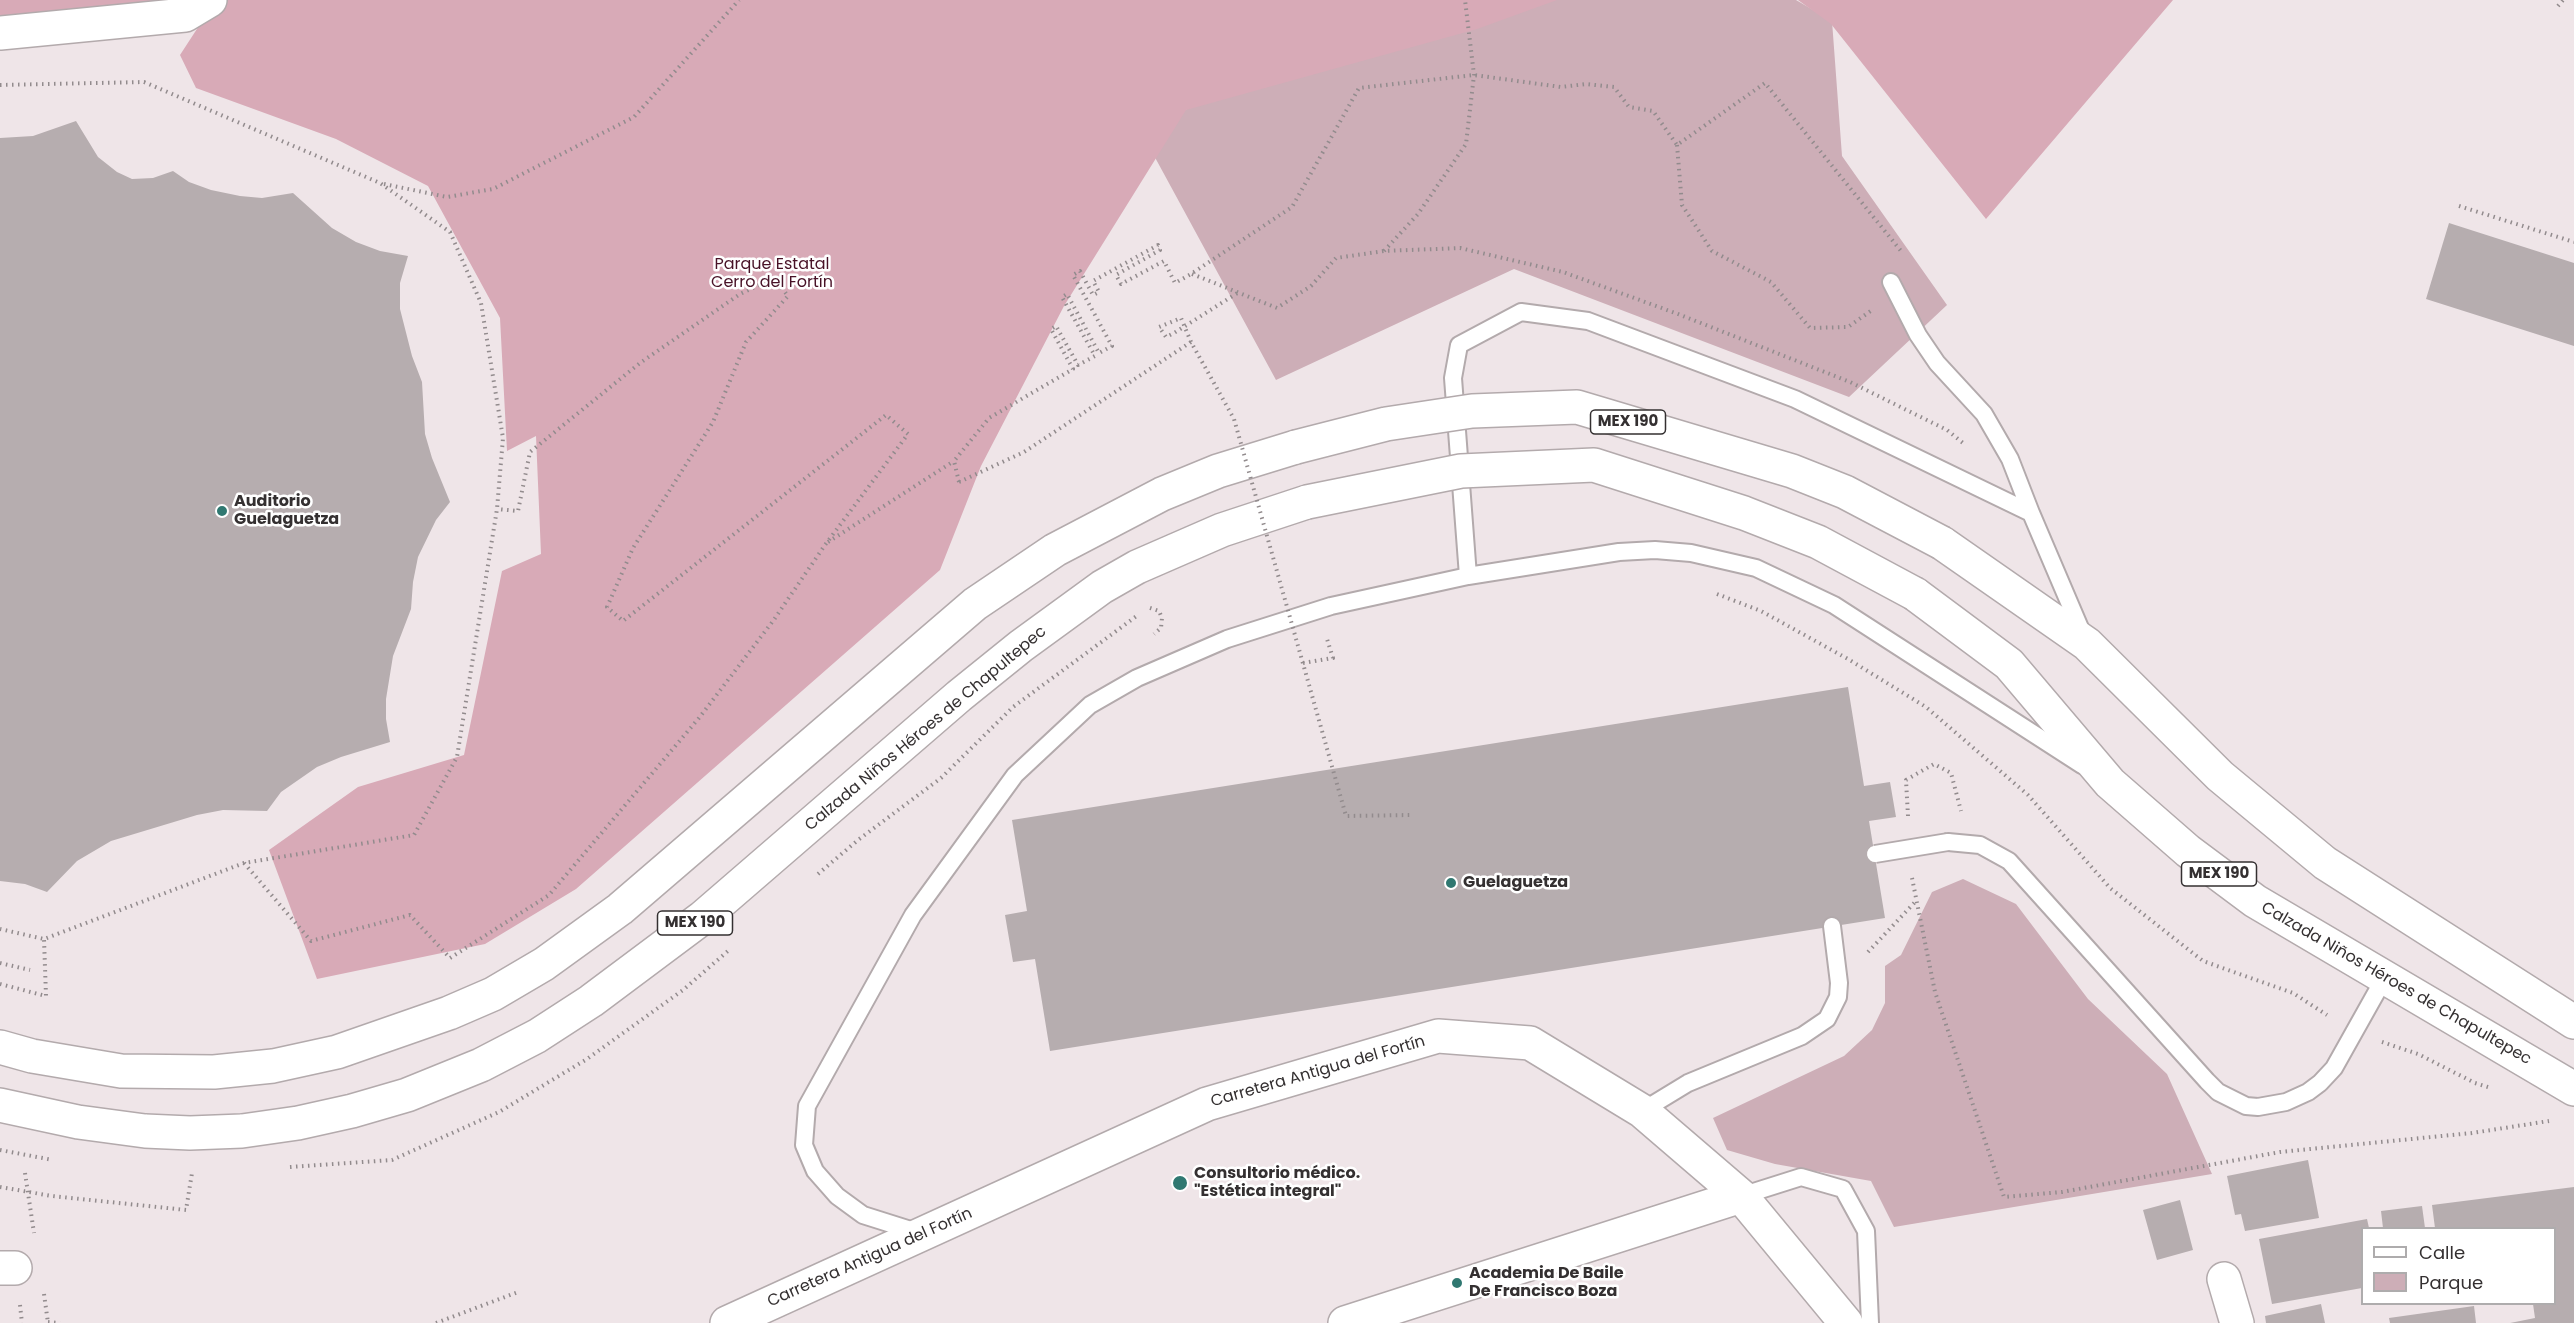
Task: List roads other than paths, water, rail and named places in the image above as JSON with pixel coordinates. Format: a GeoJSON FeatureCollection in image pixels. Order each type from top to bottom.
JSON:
{"type":"FeatureCollection","features":[{"type":"Feature","properties":{"kind":"main road"},"geometry":{"type":"LineString","coordinates":[[0,33],[185,15],[210,0]]}},
{"type":"Feature","properties":{"kind":"main road","name":"MEX 190"},"geometry":{"type":"LineString","coordinates":[[0,1047],[32,1056],[121,1071],[214,1072],[273,1066],[337,1052],[427,1021],[493,994],[544,964],[620,909],[975,603],[1056,550],[1162,494],[1218,471],[1296,447],[1386,424],[1461,413],[1577,407],[1792,471],[1845,492],[1893,515],[1942,543],[2087,644],[2220,776],[2325,863],[2574,1022]]}},
{"type":"Feature","properties":{"kind":"main road","name":"Calzada Niños Héroes de Chapultepec"},"geometry":{"type":"LineString","coordinates":[[0,1105],[78,1122],[145,1131],[190,1133],[242,1131],[298,1124],[407,1095],[481,1065],[537,1036],[582,1007],[702,918],[959,696],[1021,646],[1102,587],[1137,567],[1222,530],[1307,502],[1461,471],[1594,465],[1744,513],[1818,542],[1915,594],[2009,664],[2110,783],[2188,851],[2255,901],[2574,1089]]}},
{"type":"Feature","properties":{"kind":"main road","name":"Carretera Antigua del Fortín"},"geometry":{"type":"LineString","coordinates":[[727,1323],[1207,1104],[1438,1036],[1530,1043],[1642,1111],[1741,1196],[1846,1323]]}},
{"type":"Feature","properties":{"kind":"main road"},"geometry":{"type":"LineString","coordinates":[[1345,1323],[1741,1196]]}},
{"type":"Feature","properties":{"kind":"main road"},"geometry":{"type":"LineString","coordinates":[[2223,1279],[2237,1323]]}},
{"type":"Feature","properties":{"kind":"lane"},"geometry":{"type":"LineString","coordinates":[[1891,282],[1918,335],[1937,363],[1984,414],[2010,459],[2087,644]]}},
{"type":"Feature","properties":{"kind":"lane"},"geometry":{"type":"LineString","coordinates":[[1468,576],[1453,378],[1459,345],[1521,312],[1588,321],[1795,399],[2031,513]]}},
{"type":"Feature","properties":{"kind":"lane"},"geometry":{"type":"LineString","coordinates":[[924,1234],[863,1215],[837,1196],[815,1172],[804,1145],[807,1106],[913,915],[1015,775],[1090,705],[1137,678],[1227,639],[1331,606],[1468,576],[1619,552],[1655,550],[1691,553],[1756,568],[1834,605],[2110,783]]}},
{"type":"Feature","properties":{"kind":"lane"},"geometry":{"type":"LineString","coordinates":[[1875,854],[1956,842],[1989,849],[2008,861],[2207,1081],[2218,1092],[2246,1106],[2269,1106],[2286,1102],[2308,1092],[2334,1068],[2385,977]]}},
{"type":"Feature","properties":{"kind":"lane"},"geometry":{"type":"LineString","coordinates":[[1642,1111],[1688,1083],[1818,1028],[1833,1010],[1838,997],[1839,983],[1832,926]]}},
{"type":"Feature","properties":{"kind":"lane"},"geometry":{"type":"LineString","coordinates":[[1741,1196],[1801,1177],[1843,1189],[1866,1231],[1870,1323]]}},
{"type":"Feature","properties":{"kind":"place","name":"Auditorio Guelaguetza"},"geometry":{"type":"Point","coordinates":[222,511]}},
{"type":"Feature","properties":{"kind":"place","name":"Guelaguetza"},"geometry":{"type":"Point","coordinates":[1451,883]}},
{"type":"Feature","properties":{"kind":"place","name":"Consultorio médico. \"Estética integral\""},"geometry":{"type":"Point","coordinates":[1180,1183]}},
{"type":"Feature","properties":{"kind":"place","name":"Academia De Baile De Francisco Boza"},"geometry":{"type":"Point","coordinates":[1457,1283]}},
{"type":"Feature","properties":{"kind":"park label","name":"Parque Estatal Cerro del Fortín"},"geometry":{"type":"Point","coordinates":[772,274]}}]}
